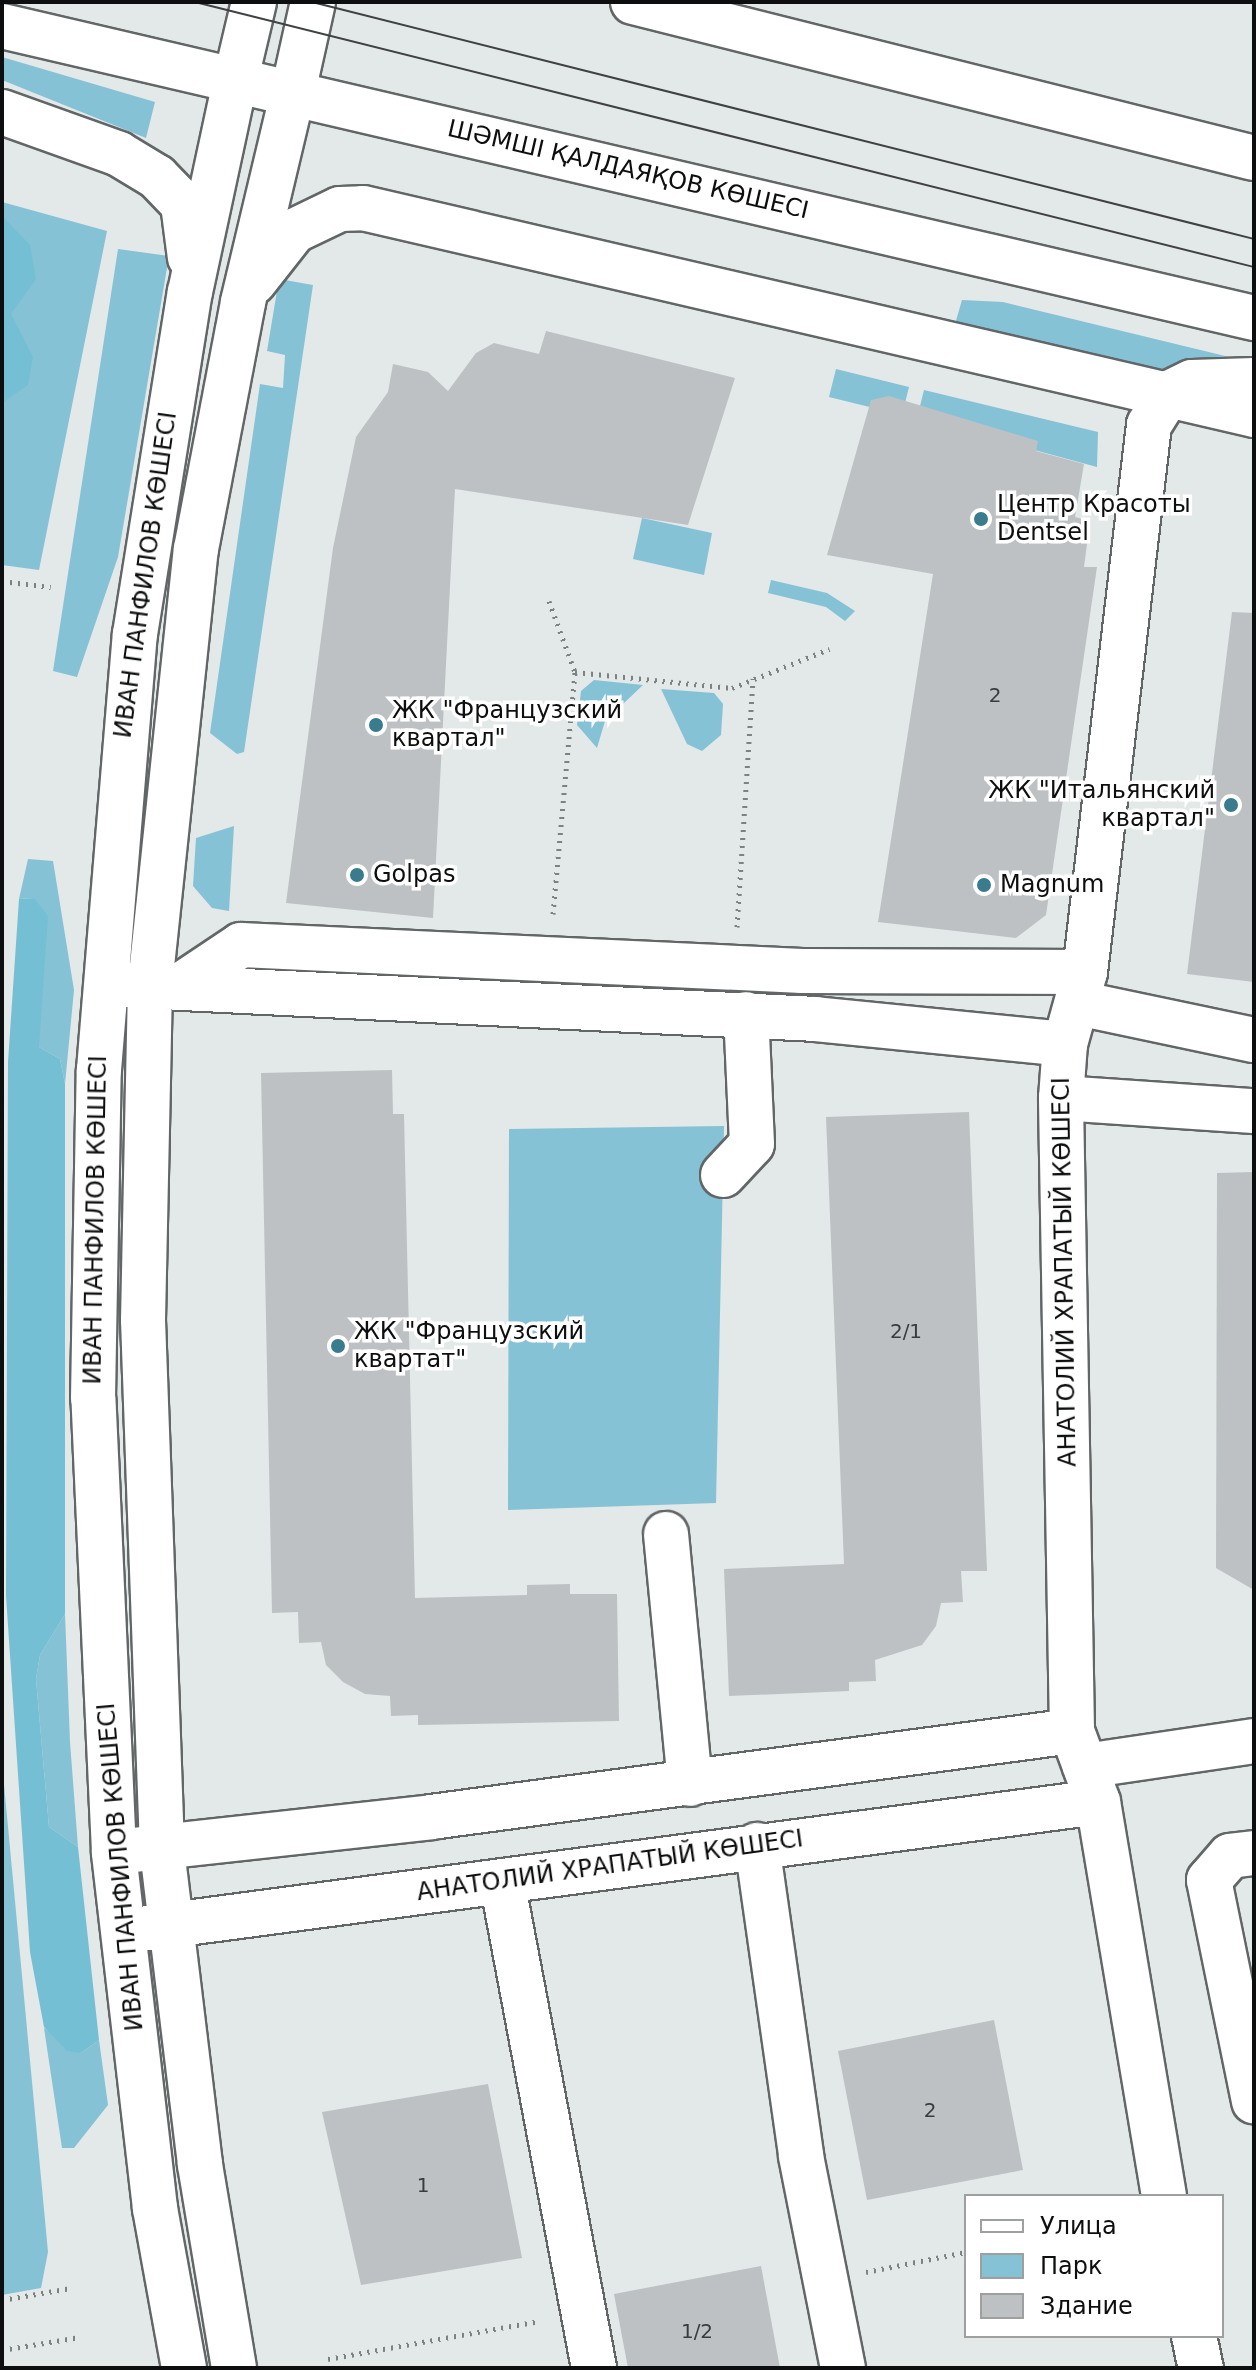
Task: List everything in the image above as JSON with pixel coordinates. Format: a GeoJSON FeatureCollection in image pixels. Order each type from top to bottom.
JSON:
{"type":"FeatureCollection","features":[{"type":"Feature","properties":{"kind":"street","name":"ИВАН ПАНФИЛОВ КӨШЕСІ"},"geometry":{"type":"LineString","coordinates":[[184,2368],[155,2208],[114,1852],[93,1398],[101,985],[135,634],[190,292],[254,2]]}},
{"type":"Feature","properties":{"kind":"street","name":"ИВАН ПАНФИЛОВ КӨШЕСІ"},"geometry":{"type":"LineString","coordinates":[[234,2368],[200,2164],[162,1848],[143,1320],[185,628],[243,302],[313,2]]}},
{"type":"Feature","properties":{"kind":"street"},"geometry":{"type":"LineString","coordinates":[[633,2],[1254,158]]}},
{"type":"Feature","properties":{"kind":"street","name":"ШӘМШІ ҚАЛДАЯҚОВ КӨШЕСІ"},"geometry":{"type":"LineString","coordinates":[[2,26],[236,78],[1254,318]]}},
{"type":"Feature","properties":{"kind":"street"},"geometry":{"type":"LineString","coordinates":[[2,112],[138,164],[183,204],[191,236],[190,292]]}},
{"type":"Feature","properties":{"kind":"street"},"geometry":{"type":"LineString","coordinates":[[2,139],[65,136]]}},
{"type":"Feature","properties":{"kind":"street"},"geometry":{"type":"LineString","coordinates":[[243,302],[271,254],[294,231],[340,209],[363,208],[1254,415]]}},
{"type":"Feature","properties":{"kind":"street"},"geometry":{"type":"LineString","coordinates":[[1169,393],[1192,382],[1254,380]]}},
{"type":"Feature","properties":{"kind":"street","name":"АНАТОЛИЙ ХРАПАТЫЙ КӨШЕСІ"},"geometry":{"type":"LineString","coordinates":[[1164,2194],[1085,1766],[1061,1098],[1065,1044],[1081,987],[1147,439],[1169,393]]}},
{"type":"Feature","properties":{"kind":"street"},"geometry":{"type":"LineString","coordinates":[[165,985],[241,945],[802,971],[1081,987],[1254,1040]]}},
{"type":"Feature","properties":{"kind":"street"},"geometry":{"type":"LineString","coordinates":[[101,985],[165,985],[746,1014],[1065,1044]]}},
{"type":"Feature","properties":{"kind":"street"},"geometry":{"type":"LineString","coordinates":[[723,1175],[752,1144],[746,1014]]}},
{"type":"Feature","properties":{"kind":"street"},"geometry":{"type":"LineString","coordinates":[[1061,1098],[1254,1111]]}},
{"type":"Feature","properties":{"kind":"street"},"geometry":{"type":"LineString","coordinates":[[666,1534],[690,1784]]}},
{"type":"Feature","properties":{"kind":"street"},"geometry":{"type":"LineString","coordinates":[[114,1852],[690,1784],[1085,1766],[1254,1741]]}},
{"type":"Feature","properties":{"kind":"street","name":"АНАТОЛИЙ ХРАПАТЫЙ КӨШЕСІ"},"geometry":{"type":"LineString","coordinates":[[122,1932],[757,1845],[1085,1766]]}},
{"type":"Feature","properties":{"kind":"street"},"geometry":{"type":"LineString","coordinates":[[757,1845],[801,2156],[843,2368]]}},
{"type":"Feature","properties":{"kind":"street"},"geometry":{"type":"LineString","coordinates":[[1254,1853],[1230,1856],[1209,1880],[1254,2101]]}},
{"type":"Feature","properties":{"kind":"street"},"geometry":{"type":"LineString","coordinates":[[502,1881],[580,2314],[594,2368]]}},
{"type":"Feature","properties":{"kind":"street"},"geometry":{"type":"LineString","coordinates":[[1194,2338],[1201,2368]]}},
{"type":"Feature","properties":{"kind":"path"},"geometry":{"type":"LineString","coordinates":[[2,581],[51,587]]}},
{"type":"Feature","properties":{"kind":"path"},"geometry":{"type":"LineString","coordinates":[[549,601],[575,672],[550,913],[566,915]]}},
{"type":"Feature","properties":{"kind":"path"},"geometry":{"type":"LineString","coordinates":[[575,672],[732,688],[829,649]]}},
{"type":"Feature","properties":{"kind":"path"},"geometry":{"type":"LineString","coordinates":[[737,936],[753,679]]}},
{"type":"Feature","properties":{"kind":"path"},"geometry":{"type":"LineString","coordinates":[[825,2279],[964,2252]]}},
{"type":"Feature","properties":{"kind":"path"},"geometry":{"type":"LineString","coordinates":[[2,2300],[71,2288]]}},
{"type":"Feature","properties":{"kind":"path"},"geometry":{"type":"LineString","coordinates":[[328,2359],[580,2314]]}},
{"type":"Feature","properties":{"kind":"path"},"geometry":{"type":"LineString","coordinates":[[2,2350],[80,2337]]}},
{"type":"Feature","properties":{"kind":"green space"},"geometry":{"type":"Polygon","coordinates":[[[2,57],[155,102],[146,138],[2,80],[2,57]]]}},
{"type":"Feature","properties":{"kind":"green space"},"geometry":{"type":"Polygon","coordinates":[[[2,202],[107,231],[39,570],[2,565],[2,202]]]}},
{"type":"Feature","properties":{"kind":"green space"},"geometry":{"type":"Polygon","coordinates":[[[118,249],[169,256],[118,557],[77,677],[53,671],[118,249]]]}},
{"type":"Feature","properties":{"kind":"green space"},"geometry":{"type":"Polygon","coordinates":[[[279,279],[313,285],[244,752],[237,754],[210,733],[260,384],[283,388],[285,355],[267,351],[279,279]]]}},
{"type":"Feature","properties":{"kind":"green space"},"geometry":{"type":"Polygon","coordinates":[[[962,300],[1003,302],[1254,363],[1254,374],[1112,366],[953,331],[962,300]]]}},
{"type":"Feature","properties":{"kind":"green space"},"geometry":{"type":"Polygon","coordinates":[[[836,369],[909,387],[902,415],[829,397],[836,369]]]}},
{"type":"Feature","properties":{"kind":"green space"},"geometry":{"type":"Polygon","coordinates":[[[924,390],[1098,432],[1097,467],[917,418],[924,390]]]}},
{"type":"Feature","properties":{"kind":"green space"},"geometry":{"type":"Polygon","coordinates":[[[642,518],[712,533],[704,575],[633,559],[642,518]]]}},
{"type":"Feature","properties":{"kind":"green space"},"geometry":{"type":"Polygon","coordinates":[[[771,580],[827,593],[855,611],[845,621],[826,607],[768,593],[771,580]]]}},
{"type":"Feature","properties":{"kind":"green space"},"geometry":{"type":"Polygon","coordinates":[[[594,680],[643,685],[605,721],[597,748],[577,725],[581,691],[594,680]]]}},
{"type":"Feature","properties":{"kind":"green space"},"geometry":{"type":"Polygon","coordinates":[[[661,689],[714,693],[723,704],[721,735],[702,751],[687,744],[661,689]]]}},
{"type":"Feature","properties":{"kind":"green space"},"geometry":{"type":"Polygon","coordinates":[[[234,826],[229,911],[212,908],[193,886],[196,838],[234,826]]]}},
{"type":"Feature","properties":{"kind":"green space"},"geometry":{"type":"Polygon","coordinates":[[[28,859],[53,861],[74,990],[65,1084],[60,1059],[39,1047],[34,898],[19,899],[28,859]]]}},
{"type":"Feature","properties":{"kind":"green space"},"geometry":{"type":"Polygon","coordinates":[[[724,1126],[716,1503],[508,1510],[509,1129],[724,1126]]]}},
{"type":"Feature","properties":{"kind":"green space"},"geometry":{"type":"Polygon","coordinates":[[[65,1614],[78,1847],[49,1827],[36,1679],[40,1655],[65,1614]]]}},
{"type":"Feature","properties":{"kind":"green space"},"geometry":{"type":"Polygon","coordinates":[[[2,1763],[48,2252],[41,2288],[2,2295],[2,1763]]]}},
{"type":"Feature","properties":{"kind":"green space"},"geometry":{"type":"Polygon","coordinates":[[[44,2028],[81,2053],[99,2040],[108,2105],[74,2148],[62,2148],[44,2028]]]}},
{"type":"Feature","properties":{"kind":"shaded area"},"geometry":{"type":"Polygon","coordinates":[[[2,216],[30,245],[36,279],[11,314],[33,357],[28,385],[2,403],[2,216]]]}},
{"type":"Feature","properties":{"kind":"shaded area"},"geometry":{"type":"Polygon","coordinates":[[[34,898],[48,916],[39,1047],[60,1059],[65,1084],[65,1614],[40,1655],[36,1679],[49,1827],[78,1847],[99,2040],[81,2053],[67,2051],[44,2027],[30,1952],[6,1596],[8,1062],[19,899],[34,898]]]}},
{"type":"Feature","properties":{"kind":"building","name":"ЖК \"Французский квартал\""},"geometry":{"type":"Polygon","coordinates":[[[546,331],[735,378],[688,525],[455,489],[433,918],[286,903],[333,548],[356,437],[388,392],[393,364],[428,372],[448,391],[476,353],[494,343],[539,354],[546,331]]]}},
{"type":"Feature","properties":{"kind":"building"},"geometry":{"type":"Polygon","coordinates":[[[889,396],[1038,441],[1036,451],[1084,464],[1075,517],[1090,521],[1084,567],[1097,567],[1046,915],[1016,938],[878,922],[933,574],[827,555],[871,400],[889,396]]]}},
{"type":"Feature","properties":{"kind":"building","name":"ЖК \"Итальянский квартал\""},"geometry":{"type":"Polygon","coordinates":[[[1232,612],[1254,613],[1254,982],[1187,974],[1232,612]]]}},
{"type":"Feature","properties":{"kind":"building","name":"ЖК \"Французский квартат\""},"geometry":{"type":"Polygon","coordinates":[[[392,1070],[393,1114],[404,1114],[415,1598],[527,1595],[527,1585],[570,1584],[570,1594],[617,1594],[619,1721],[418,1725],[418,1715],[391,1716],[390,1696],[365,1694],[343,1682],[326,1665],[321,1642],[299,1643],[298,1612],[272,1613],[261,1073],[392,1070]]]}},
{"type":"Feature","properties":{"kind":"building"},"geometry":{"type":"Polygon","coordinates":[[[969,1112],[987,1571],[961,1571],[963,1602],[941,1603],[936,1626],[922,1645],[875,1660],[876,1681],[849,1682],[849,1691],[729,1696],[724,1569],[844,1564],[826,1117],[969,1112]]]}},
{"type":"Feature","properties":{"kind":"building"},"geometry":{"type":"Polygon","coordinates":[[[1254,1172],[1254,1590],[1216,1568],[1217,1173],[1254,1172]]]}},
{"type":"Feature","properties":{"kind":"building"},"geometry":{"type":"Polygon","coordinates":[[[994,2020],[1023,2170],[867,2200],[838,2051],[994,2020]]]}},
{"type":"Feature","properties":{"kind":"building"},"geometry":{"type":"Polygon","coordinates":[[[488,2084],[522,2258],[361,2285],[322,2112],[488,2084]]]}},
{"type":"Feature","properties":{"kind":"building"},"geometry":{"type":"Polygon","coordinates":[[[761,2266],[780,2368],[628,2368],[614,2294],[761,2266]]]}},
{"type":"Feature","properties":{"kind":"tram line"},"geometry":{"type":"LineString","coordinates":[[195,2],[1254,267]]}},
{"type":"Feature","properties":{"kind":"tram line"},"geometry":{"type":"LineString","coordinates":[[312,2],[1254,239]]}},
{"type":"Feature","properties":{"kind":"place","name":"Центр Красоты Dentsel"},"geometry":{"type":"Point","coordinates":[981,519]}},
{"type":"Feature","properties":{"kind":"place","name":"ЖК \"Французский квартал\""},"geometry":{"type":"Point","coordinates":[376,725]}},
{"type":"Feature","properties":{"kind":"place","name":"ЖК \"Итальянский квартал\""},"geometry":{"type":"Point","coordinates":[1231,805]}},
{"type":"Feature","properties":{"kind":"place","name":"Golpas"},"geometry":{"type":"Point","coordinates":[357,875]}},
{"type":"Feature","properties":{"kind":"place","name":"Magnum"},"geometry":{"type":"Point","coordinates":[984,885]}},
{"type":"Feature","properties":{"kind":"place","name":"ЖК \"Французский квартат\""},"geometry":{"type":"Point","coordinates":[338,1346]}}]}
